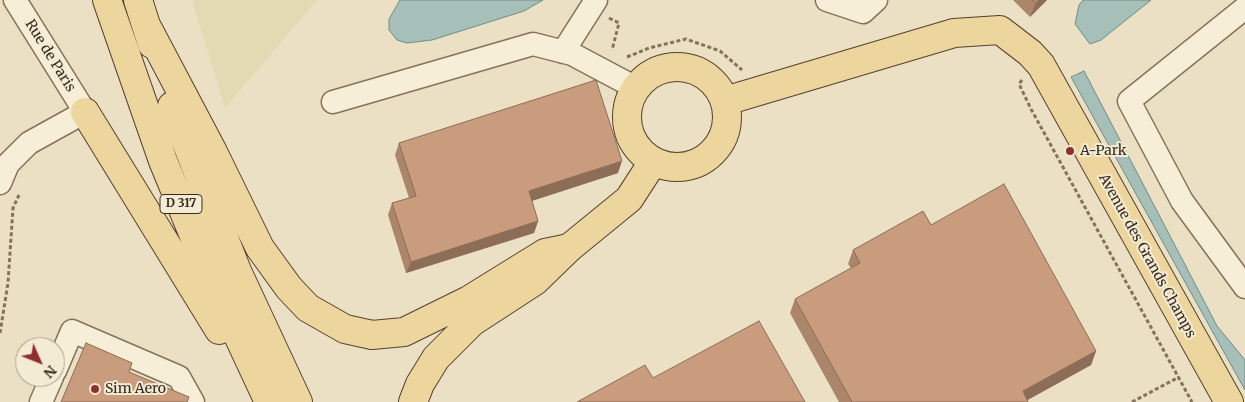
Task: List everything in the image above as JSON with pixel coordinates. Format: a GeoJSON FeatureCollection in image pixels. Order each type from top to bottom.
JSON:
{"type":"FeatureCollection","features":[{"type":"Feature","properties":{"kind":"main road","name":"D 317"},"geometry":{"type":"LineString","coordinates":[[107,0],[163,161],[213,282],[269,402]]}},
{"type":"Feature","properties":{"kind":"main road","name":"D 317"},"geometry":{"type":"LineString","coordinates":[[138,0],[175,116],[213,212],[237,271],[298,402]]}},
{"type":"Feature","properties":{"kind":"main road"},"geometry":{"type":"LineString","coordinates":[[146,28],[212,150],[260,248],[289,288],[308,308],[345,329],[372,335],[404,332],[469,300],[545,253],[569,248]]}},
{"type":"Feature","properties":{"kind":"main road","name":"Avenue des Grands Champs"},"geometry":{"type":"LineString","coordinates":[[725,101],[954,33],[1000,30],[1030,53],[1041,65],[1229,402]]}},
{"type":"Feature","properties":{"kind":"main road"},"geometry":{"type":"LineString","coordinates":[[679,66],[691,68],[712,80],[725,101],[728,113],[726,130],[718,147],[710,156],[688,166],[670,167],[653,162],[643,154],[630,134],[627,110],[636,88],[645,78],[661,70],[679,66]]}},
{"type":"Feature","properties":{"kind":"main road"},"geometry":{"type":"LineString","coordinates":[[85,112],[264,402]]}},
{"type":"Feature","properties":{"kind":"main road"},"geometry":{"type":"LineString","coordinates":[[413,402],[420,384],[436,358],[466,328],[535,281],[569,248],[629,199],[653,162]]}},
{"type":"Feature","properties":{"kind":"street","name":"Rue de Paris"},"geometry":{"type":"LineString","coordinates":[[15,0],[85,112]]}},
{"type":"Feature","properties":{"kind":"street"},"geometry":{"type":"LineString","coordinates":[[562,52],[596,0]]}},
{"type":"Feature","properties":{"kind":"street"},"geometry":{"type":"LineString","coordinates":[[827,0],[863,12],[876,0]]}},
{"type":"Feature","properties":{"kind":"street"},"geometry":{"type":"LineString","coordinates":[[1245,8],[1129,101],[1182,202],[1245,287]]}},
{"type":"Feature","properties":{"kind":"street"},"geometry":{"type":"LineString","coordinates":[[333,102],[533,44],[572,54],[636,88]]}},
{"type":"Feature","properties":{"kind":"street"},"geometry":{"type":"LineString","coordinates":[[0,183],[8,164],[29,143],[85,112]]}},
{"type":"Feature","properties":{"kind":"street"},"geometry":{"type":"LineString","coordinates":[[65,347],[72,331],[178,377],[193,402]]}},
{"type":"Feature","properties":{"kind":"street"},"geometry":{"type":"LineString","coordinates":[[41,402],[48,387]]}},
{"type":"Feature","properties":{"kind":"path"},"geometry":{"type":"LineString","coordinates":[[574,33],[628,58],[649,48],[686,39],[720,51],[745,72]]}},
{"type":"Feature","properties":{"kind":"path"},"geometry":{"type":"LineString","coordinates":[[1041,65],[1029,72],[1019,84],[1035,118],[1192,402]]}},
{"type":"Feature","properties":{"kind":"path"},"geometry":{"type":"LineString","coordinates":[[0,332],[8,283],[14,208],[21,192]]}},
{"type":"Feature","properties":{"kind":"path"},"geometry":{"type":"LineString","coordinates":[[1132,402],[1179,377]]}},
{"type":"Feature","properties":{"kind":"shaded area"},"geometry":{"type":"Polygon","coordinates":[[[192,0],[317,0],[225,108],[192,0]]]}},
{"type":"Feature","properties":{"kind":"water"},"geometry":{"type":"Polygon","coordinates":[[[400,0],[543,0],[524,11],[432,40],[407,43],[397,40],[389,30],[389,19],[400,0]]]}},
{"type":"Feature","properties":{"kind":"water"},"geometry":{"type":"Polygon","coordinates":[[[1083,0],[1151,0],[1101,40],[1090,44],[1075,24],[1079,5],[1083,0]]]}},
{"type":"Feature","properties":{"kind":"water"},"geometry":{"type":"Polygon","coordinates":[[[1084,71],[1217,326],[1245,360],[1245,390],[1071,77],[1084,71]]]}},
{"type":"Feature","properties":{"kind":"building"},"geometry":{"type":"Polygon","coordinates":[[[596,80],[622,161],[529,191],[538,221],[411,262],[392,203],[416,196],[399,143],[596,80]]]}},
{"type":"Feature","properties":{"kind":"building"},"geometry":{"type":"Polygon","coordinates":[[[1004,184],[1096,351],[1023,391],[1028,402],[852,402],[795,299],[860,263],[853,250],[923,211],[931,225],[1004,184]]]}},
{"type":"Feature","properties":{"kind":"building"},"geometry":{"type":"Polygon","coordinates":[[[759,321],[805,402],[577,402],[645,365],[653,378],[759,321]]]}},
{"type":"Feature","properties":{"kind":"building"},"geometry":{"type":"Polygon","coordinates":[[[86,343],[132,363],[129,372],[189,397],[187,402],[61,402],[86,343]]]}},
{"type":"Feature","properties":{"kind":"place","name":"A-Park"},"geometry":{"type":"Point","coordinates":[1070,151]}},
{"type":"Feature","properties":{"kind":"place","name":"Sim Aero"},"geometry":{"type":"Point","coordinates":[95,389]}}]}
